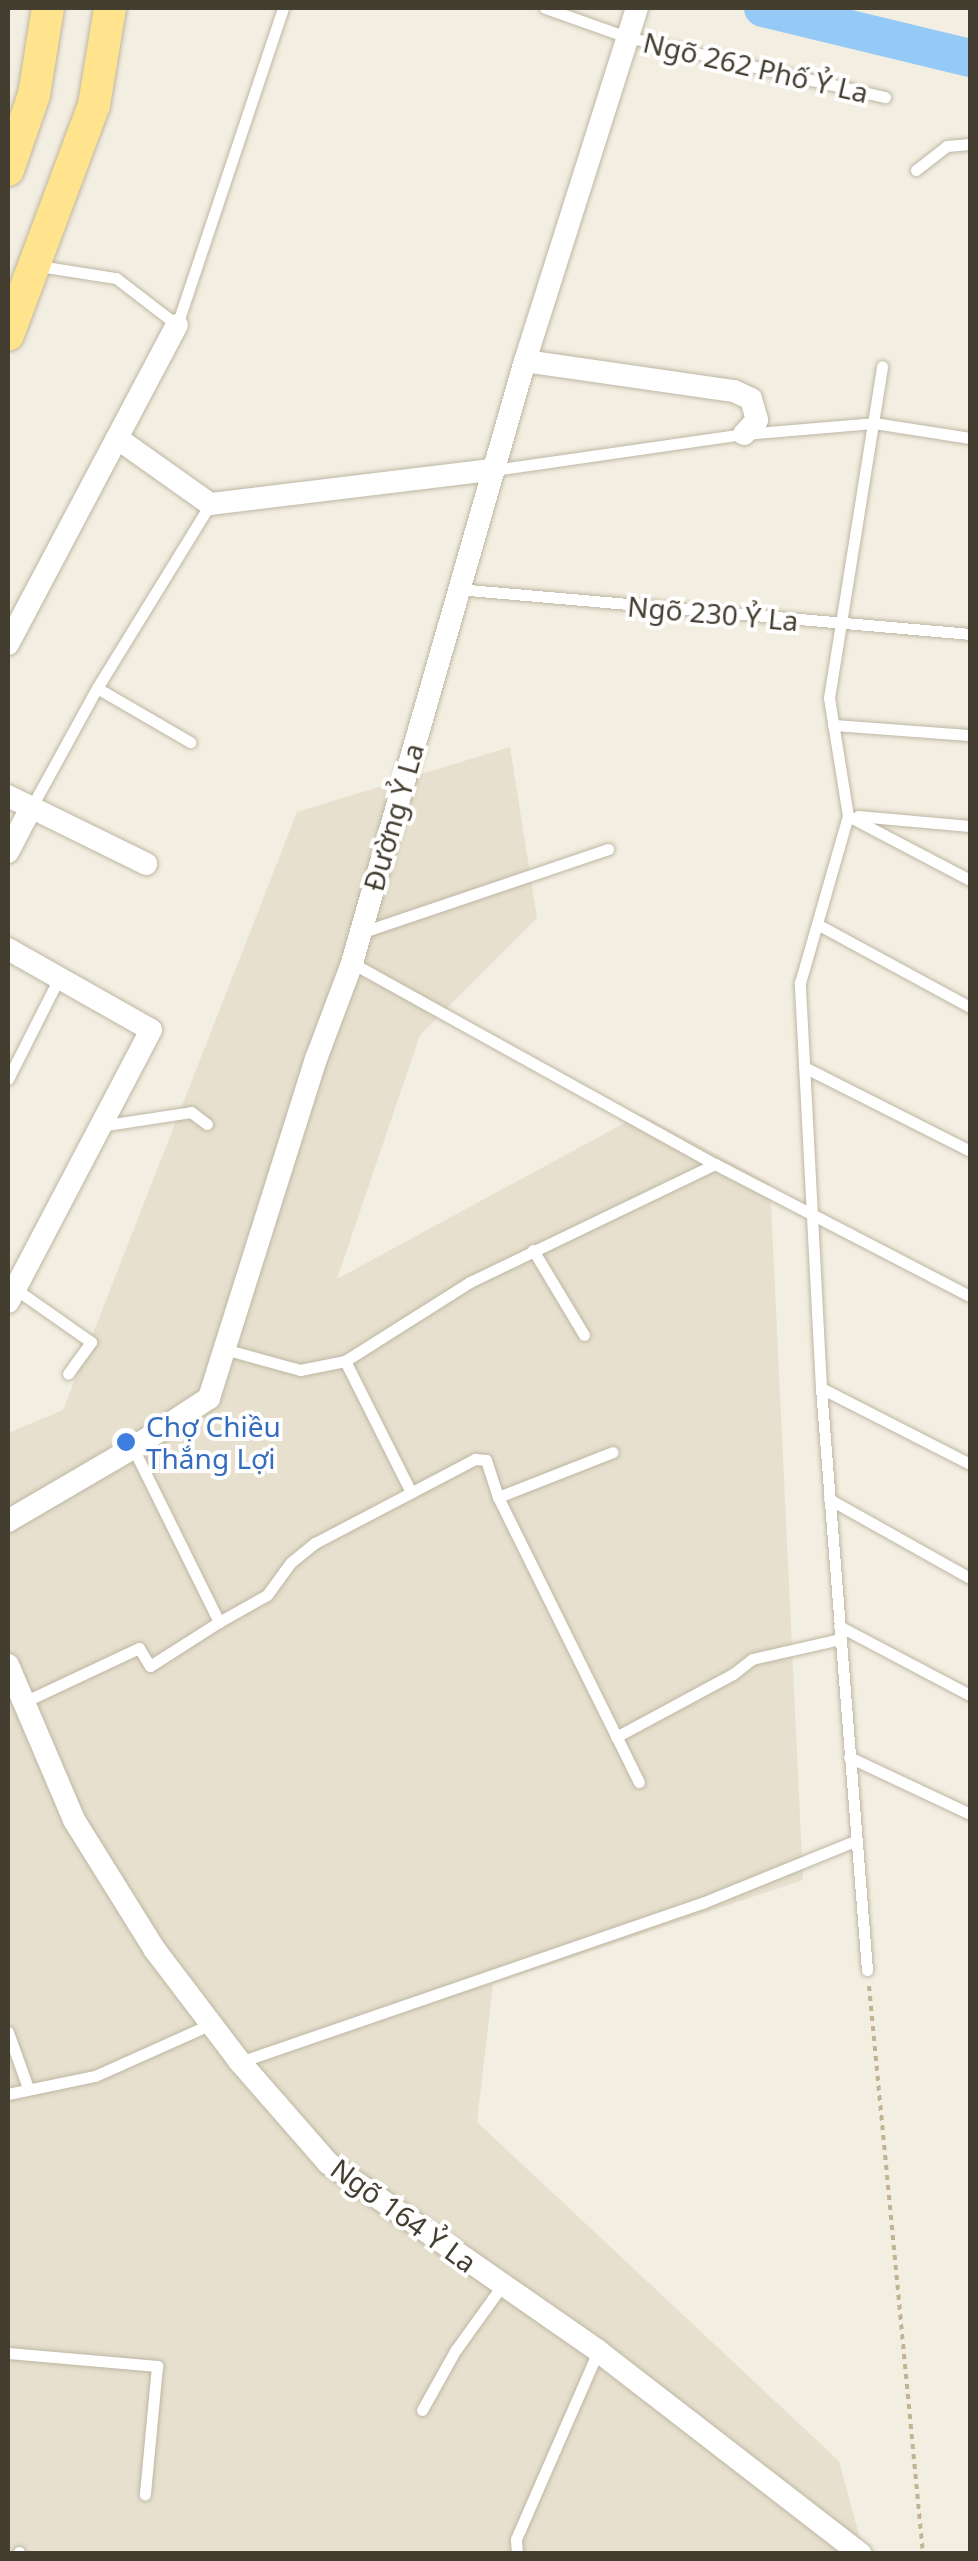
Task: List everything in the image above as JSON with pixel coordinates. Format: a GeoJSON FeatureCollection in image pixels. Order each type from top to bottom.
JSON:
{"type":"FeatureCollection","features":[{"type":"Feature","properties":{"kind":"main road"},"geometry":{"type":"LineString","coordinates":[[8,170],[34,95],[48,8]]}},
{"type":"Feature","properties":{"kind":"main road"},"geometry":{"type":"LineString","coordinates":[[8,335],[94,105],[110,8]]}},
{"type":"Feature","properties":{"kind":"street","name":"Đường Ỷ La"},"geometry":{"type":"LineString","coordinates":[[8,1521],[209,1398],[316,1060],[352,963],[524,360],[637,8]]}},
{"type":"Feature","properties":{"kind":"street"},"geometry":{"type":"LineString","coordinates":[[8,644],[178,325]]}},
{"type":"Feature","properties":{"kind":"street"},"geometry":{"type":"LineString","coordinates":[[524,360],[734,391],[752,399],[757,420],[744,434]]}},
{"type":"Feature","properties":{"kind":"street"},"geometry":{"type":"LineString","coordinates":[[117,438],[210,504],[493,470]]}},
{"type":"Feature","properties":{"kind":"street"},"geometry":{"type":"LineString","coordinates":[[8,796],[146,864]]}},
{"type":"Feature","properties":{"kind":"street"},"geometry":{"type":"LineString","coordinates":[[8,852],[30,808]]}},
{"type":"Feature","properties":{"kind":"street"},"geometry":{"type":"LineString","coordinates":[[8,950],[151,1030],[11,1295]]}},
{"type":"Feature","properties":{"kind":"street","name":"Ngõ 164 Ỷ La"},"geometry":{"type":"LineString","coordinates":[[8,1665],[74,1820],[155,1950],[215,2023],[240,2062],[328,2163],[598,2351],[861,2554]]}},
{"type":"Feature","properties":{"kind":"lane"},"geometry":{"type":"LineString","coordinates":[[35,265],[116,278],[178,325],[283,8]]}},
{"type":"Feature","properties":{"kind":"lane","name":"Ngõ 262 Phố Ỷ La"},"geometry":{"type":"LineString","coordinates":[[545,8],[627,38],[885,98]]}},
{"type":"Feature","properties":{"kind":"lane"},"geometry":{"type":"LineString","coordinates":[[916,170],[947,146],[970,144]]}},
{"type":"Feature","properties":{"kind":"lane"},"geometry":{"type":"LineString","coordinates":[[868,1970],[821,1388],[800,982],[848,816],[829,698],[882,366]]}},
{"type":"Feature","properties":{"kind":"lane"},"geometry":{"type":"LineString","coordinates":[[493,470],[744,434],[874,423],[970,438]]}},
{"type":"Feature","properties":{"kind":"lane"},"geometry":{"type":"LineString","coordinates":[[30,808],[97,688],[210,504]]}},
{"type":"Feature","properties":{"kind":"lane","name":"Ngõ 230 Ỷ La"},"geometry":{"type":"LineString","coordinates":[[456,589],[970,634]]}},
{"type":"Feature","properties":{"kind":"lane"},"geometry":{"type":"LineString","coordinates":[[97,688],[190,742]]}},
{"type":"Feature","properties":{"kind":"lane"},"geometry":{"type":"LineString","coordinates":[[834,725],[970,735]]}},
{"type":"Feature","properties":{"kind":"lane"},"geometry":{"type":"LineString","coordinates":[[848,816],[970,826]]}},
{"type":"Feature","properties":{"kind":"lane"},"geometry":{"type":"LineString","coordinates":[[848,816],[970,880]]}},
{"type":"Feature","properties":{"kind":"lane"},"geometry":{"type":"LineString","coordinates":[[360,933],[608,849]]}},
{"type":"Feature","properties":{"kind":"lane"},"geometry":{"type":"LineString","coordinates":[[817,924],[970,1008]]}},
{"type":"Feature","properties":{"kind":"lane"},"geometry":{"type":"LineString","coordinates":[[352,963],[715,1164],[970,1296]]}},
{"type":"Feature","properties":{"kind":"lane"},"geometry":{"type":"LineString","coordinates":[[8,1078],[59,978]]}},
{"type":"Feature","properties":{"kind":"lane"},"geometry":{"type":"LineString","coordinates":[[804,1067],[970,1151]]}},
{"type":"Feature","properties":{"kind":"lane"},"geometry":{"type":"LineString","coordinates":[[100,1126],[191,1112],[207,1124]]}},
{"type":"Feature","properties":{"kind":"lane"},"geometry":{"type":"LineString","coordinates":[[224,1349],[300,1370],[344,1361],[470,1282],[715,1164]]}},
{"type":"Feature","properties":{"kind":"lane"},"geometry":{"type":"LineString","coordinates":[[534,1250],[584,1336]]}},
{"type":"Feature","properties":{"kind":"lane"},"geometry":{"type":"LineString","coordinates":[[11,1295],[91,1342],[68,1374]]}},
{"type":"Feature","properties":{"kind":"lane"},"geometry":{"type":"LineString","coordinates":[[344,1361],[411,1492]]}},
{"type":"Feature","properties":{"kind":"lane"},"geometry":{"type":"LineString","coordinates":[[821,1388],[970,1464]]}},
{"type":"Feature","properties":{"kind":"lane"},"geometry":{"type":"LineString","coordinates":[[132,1448],[219,1622]]}},
{"type":"Feature","properties":{"kind":"lane"},"geometry":{"type":"LineString","coordinates":[[498,1497],[613,1452]]}},
{"type":"Feature","properties":{"kind":"lane"},"geometry":{"type":"LineString","coordinates":[[24,1702],[138,1648],[150,1666],[267,1596],[290,1563],[314,1543],[480,1458],[486,1460],[498,1497],[640,1782]]}},
{"type":"Feature","properties":{"kind":"lane"},"geometry":{"type":"LineString","coordinates":[[829,1499],[970,1578]]}},
{"type":"Feature","properties":{"kind":"lane"},"geometry":{"type":"LineString","coordinates":[[616,1738],[734,1674],[752,1660],[839,1632],[970,1695]]}},
{"type":"Feature","properties":{"kind":"lane"},"geometry":{"type":"LineString","coordinates":[[848,1758],[970,1814]]}},
{"type":"Feature","properties":{"kind":"lane"},"geometry":{"type":"LineString","coordinates":[[240,2062],[702,1903],[855,1842]]}},
{"type":"Feature","properties":{"kind":"lane"},"geometry":{"type":"LineString","coordinates":[[8,2094],[95,2076],[215,2023]]}},
{"type":"Feature","properties":{"kind":"lane"},"geometry":{"type":"LineString","coordinates":[[8,2032],[28,2088]]}},
{"type":"Feature","properties":{"kind":"lane"},"geometry":{"type":"LineString","coordinates":[[422,2410],[454,2351],[502,2287]]}},
{"type":"Feature","properties":{"kind":"lane"},"geometry":{"type":"LineString","coordinates":[[517,2554],[516,2538],[598,2351]]}},
{"type":"Feature","properties":{"kind":"lane"},"geometry":{"type":"LineString","coordinates":[[8,2353],[157,2366],[145,2494]]}},
{"type":"Feature","properties":{"kind":"path"},"geometry":{"type":"LineString","coordinates":[[868,1970],[923,2554]]}},
{"type":"Feature","properties":{"kind":"shaded area"},"geometry":{"type":"Polygon","coordinates":[[[510,747],[537,918],[420,1035],[337,1279],[641,1114],[770,1183],[803,1880],[493,1984],[477,2122],[839,2461],[864,2553],[8,2554],[8,1433],[63,1410],[297,812],[510,747]]]}},
{"type":"Feature","properties":{"kind":"waterway"},"geometry":{"type":"LineString","coordinates":[[763,8],[970,58]]}},
{"type":"Feature","properties":{"kind":"place","name":"Chợ Chiều Thắng Lợi"},"geometry":{"type":"Point","coordinates":[126,1442]}}]}
